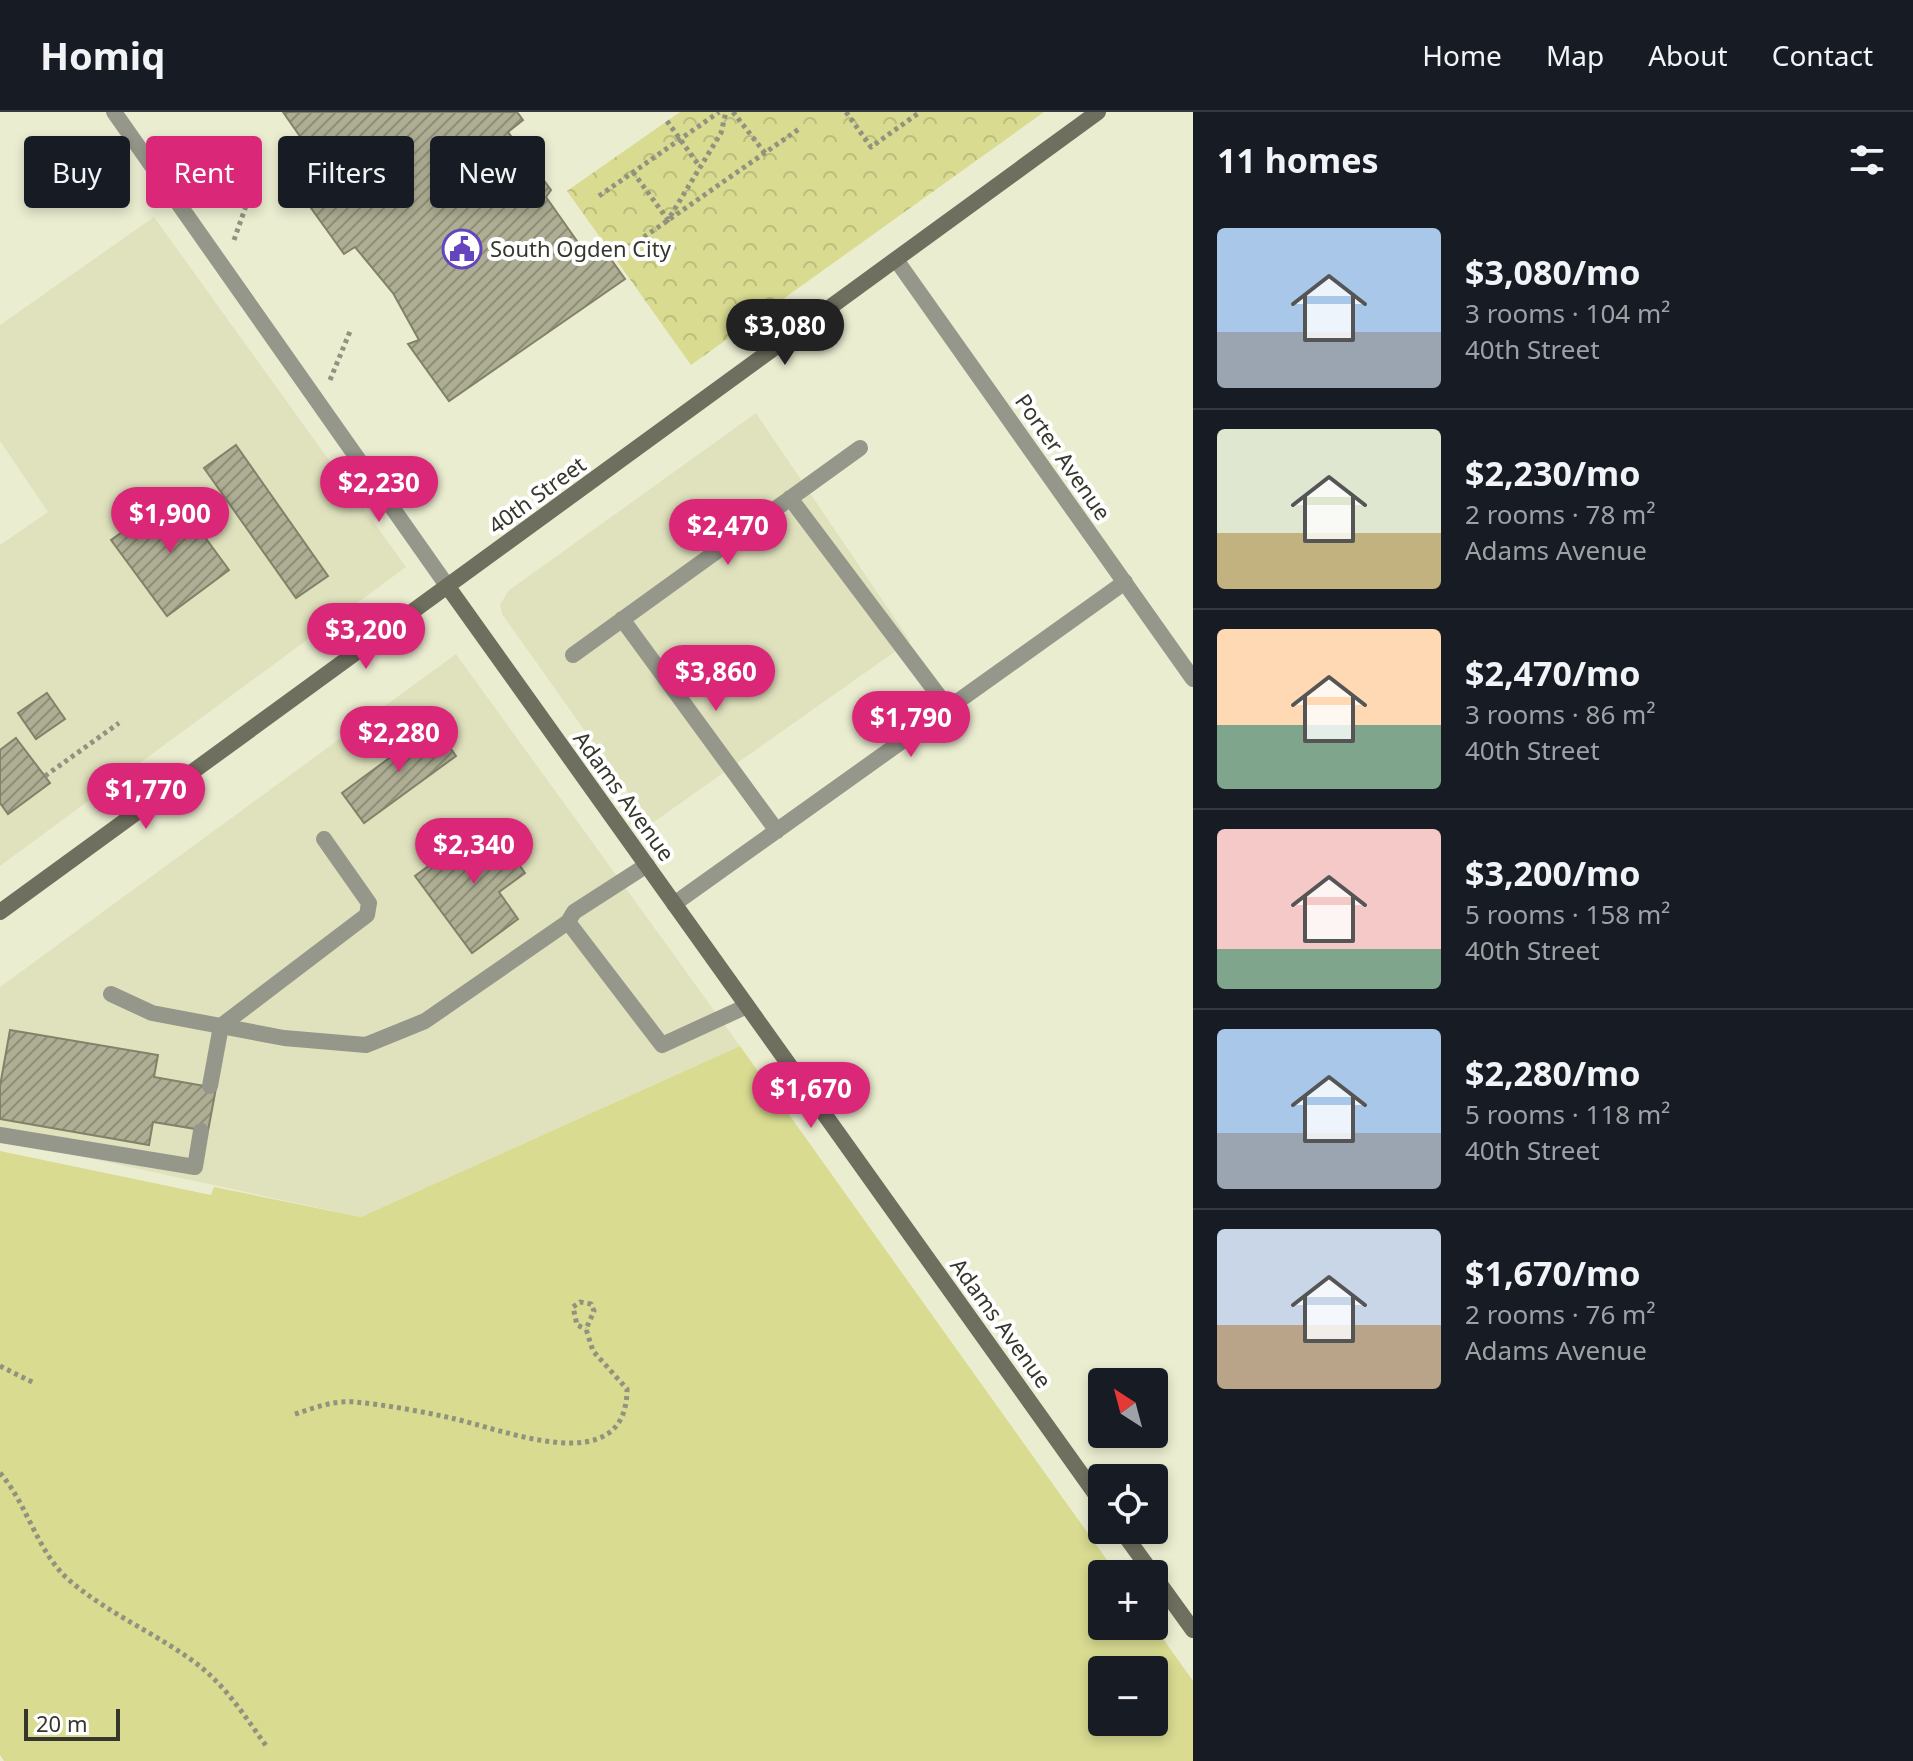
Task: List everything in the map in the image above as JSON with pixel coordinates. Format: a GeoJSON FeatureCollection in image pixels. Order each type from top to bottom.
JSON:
{"type":"FeatureCollection","features":[{"type":"Feature","properties":{"kind":"main road","name":"40th Street"},"geometry":{"type":"LineString","coordinates":[[2,905],[448,587],[1098,112]]}},
{"type":"Feature","properties":{"kind":"main road","name":"Adams Avenue"},"geometry":{"type":"LineString","coordinates":[[448,587],[1088,1483]]}},
{"type":"Feature","properties":{"kind":"main road"},"geometry":{"type":"LineString","coordinates":[[1168,1595],[1193,1630]]}},
{"type":"Feature","properties":{"kind":"street","name":"Adams Avenue"},"geometry":{"type":"LineString","coordinates":[[114,112],[448,587]]}},
{"type":"Feature","properties":{"kind":"street","name":"Porter Avenue"},"geometry":{"type":"LineString","coordinates":[[897,261],[1193,679]]}},
{"type":"Feature","properties":{"kind":"street"},"geometry":{"type":"LineString","coordinates":[[573,655],[860,448]]}},
{"type":"Feature","properties":{"kind":"street"},"geometry":{"type":"LineString","coordinates":[[790,498],[948,708]]}},
{"type":"Feature","properties":{"kind":"street"},"geometry":{"type":"LineString","coordinates":[[674,904],[1125,582]]}},
{"type":"Feature","properties":{"kind":"street"},"geometry":{"type":"LineString","coordinates":[[622,619],[777,831]]}},
{"type":"Feature","properties":{"kind":"street"},"geometry":{"type":"LineString","coordinates":[[210,1086],[221,1026],[367,915],[369,903],[324,839]]}},
{"type":"Feature","properties":{"kind":"street"},"geometry":{"type":"LineString","coordinates":[[111,994],[152,1013],[284,1038],[366,1045],[425,1021],[568,922],[574,912],[647,865]]}},
{"type":"Feature","properties":{"kind":"street"},"geometry":{"type":"LineString","coordinates":[[568,922],[662,1045],[747,1006]]}},
{"type":"Feature","properties":{"kind":"street"},"geometry":{"type":"LineString","coordinates":[[0,1135],[195,1167],[201,1131]]}},
{"type":"Feature","properties":{"kind":"path"},"geometry":{"type":"LineString","coordinates":[[599,196],[719,112]]}},
{"type":"Feature","properties":{"kind":"path"},"geometry":{"type":"LineString","coordinates":[[668,220],[721,133],[726,112]]}},
{"type":"Feature","properties":{"kind":"path"},"geometry":{"type":"LineString","coordinates":[[733,112],[765,153]]}},
{"type":"Feature","properties":{"kind":"path"},"geometry":{"type":"LineString","coordinates":[[846,112],[871,147],[920,112]]}},
{"type":"Feature","properties":{"kind":"path"},"geometry":{"type":"LineString","coordinates":[[667,121],[700,167]]}},
{"type":"Feature","properties":{"kind":"path"},"geometry":{"type":"LineString","coordinates":[[611,260],[799,129]]}},
{"type":"Feature","properties":{"kind":"path"},"geometry":{"type":"LineString","coordinates":[[633,172],[668,220]]}},
{"type":"Feature","properties":{"kind":"path"},"geometry":{"type":"LineString","coordinates":[[224,271],[245,208]]}},
{"type":"Feature","properties":{"kind":"path"},"geometry":{"type":"LineString","coordinates":[[319,405],[351,329]]}},
{"type":"Feature","properties":{"kind":"path"},"geometry":{"type":"LineString","coordinates":[[45,776],[119,723]]}},
{"type":"Feature","properties":{"kind":"path"},"geometry":{"type":"LineString","coordinates":[[295,1414],[327,1404],[352,1402],[450,1417],[564,1444],[586,1442],[612,1432],[627,1409],[627,1389],[593,1351],[586,1329],[594,1311],[591,1304],[580,1302],[573,1307],[572,1316],[577,1325],[586,1329]]}},
{"type":"Feature","properties":{"kind":"path"},"geometry":{"type":"LineString","coordinates":[[0,1366],[34,1383]]}},
{"type":"Feature","properties":{"kind":"path"},"geometry":{"type":"LineString","coordinates":[[0,1473],[11,1485],[54,1563],[68,1579],[114,1614],[198,1665],[228,1694],[267,1747]]}},
{"type":"Feature","properties":{"kind":"shaded area"},"geometry":{"type":"Polygon","coordinates":[[[154,217],[406,567],[0,866],[0,545],[48,512],[0,441],[0,325],[154,217]]]}},
{"type":"Feature","properties":{"kind":"shaded area"},"geometry":{"type":"Polygon","coordinates":[[[756,413],[910,641],[651,824],[502,614],[500,605],[508,591],[756,413]]]}},
{"type":"Feature","properties":{"kind":"shaded area"},"geometry":{"type":"Polygon","coordinates":[[[456,654],[740,1046],[361,1217],[0,1139],[0,987],[456,654]]]}},
{"type":"Feature","properties":{"kind":"green space"},"geometry":{"type":"Polygon","coordinates":[[[680,112],[1044,112],[691,365],[567,191],[680,112]]]}},
{"type":"Feature","properties":{"kind":"green space"},"geometry":{"type":"Polygon","coordinates":[[[740,1046],[1088,1533],[1088,1544],[1096,1544],[1107,1560],[1088,1560],[1088,1640],[1164,1640],[1193,1681],[1193,1761],[4,1761],[0,1755],[0,1151],[211,1195],[214,1187],[361,1217],[740,1046]]]}},
{"type":"Feature","properties":{"kind":"building"},"geometry":{"type":"Polygon","coordinates":[[[283,112],[517,112],[523,120],[508,132],[511,136],[430,136],[430,208],[545,208],[545,182],[551,190],[546,197],[584,251],[600,244],[625,279],[449,401],[408,344],[419,340],[393,293],[355,247],[344,254],[311,208],[414,208],[414,136],[300,136],[283,112]]]}},
{"type":"Feature","properties":{"kind":"building"},"geometry":{"type":"Polygon","coordinates":[[[236,445],[328,576],[296,598],[204,468],[236,445]]]}},
{"type":"Feature","properties":{"kind":"building"},"geometry":{"type":"Polygon","coordinates":[[[174,495],[229,570],[167,616],[111,540],[174,495]]]}},
{"type":"Feature","properties":{"kind":"building"},"geometry":{"type":"Polygon","coordinates":[[[47,693],[65,719],[36,739],[18,713],[47,693]]]}},
{"type":"Feature","properties":{"kind":"building"},"geometry":{"type":"Polygon","coordinates":[[[434,725],[456,756],[364,823],[342,793],[434,725]]]}},
{"type":"Feature","properties":{"kind":"building"},"geometry":{"type":"Polygon","coordinates":[[[16,738],[50,783],[8,814],[0,803],[0,750],[16,738]]]}},
{"type":"Feature","properties":{"kind":"building"},"geometry":{"type":"Polygon","coordinates":[[[488,822],[525,873],[499,892],[518,919],[472,953],[415,876],[488,822]]]}},
{"type":"Feature","properties":{"kind":"building"},"geometry":{"type":"Polygon","coordinates":[[[10,1030],[158,1055],[154,1077],[216,1088],[208,1131],[153,1122],[149,1145],[0,1119],[0,1086],[10,1030]]]}},
{"type":"Feature","properties":{"kind":"place","name":"South Ogden City"},"geometry":{"type":"Point","coordinates":[462,249]}}]}
